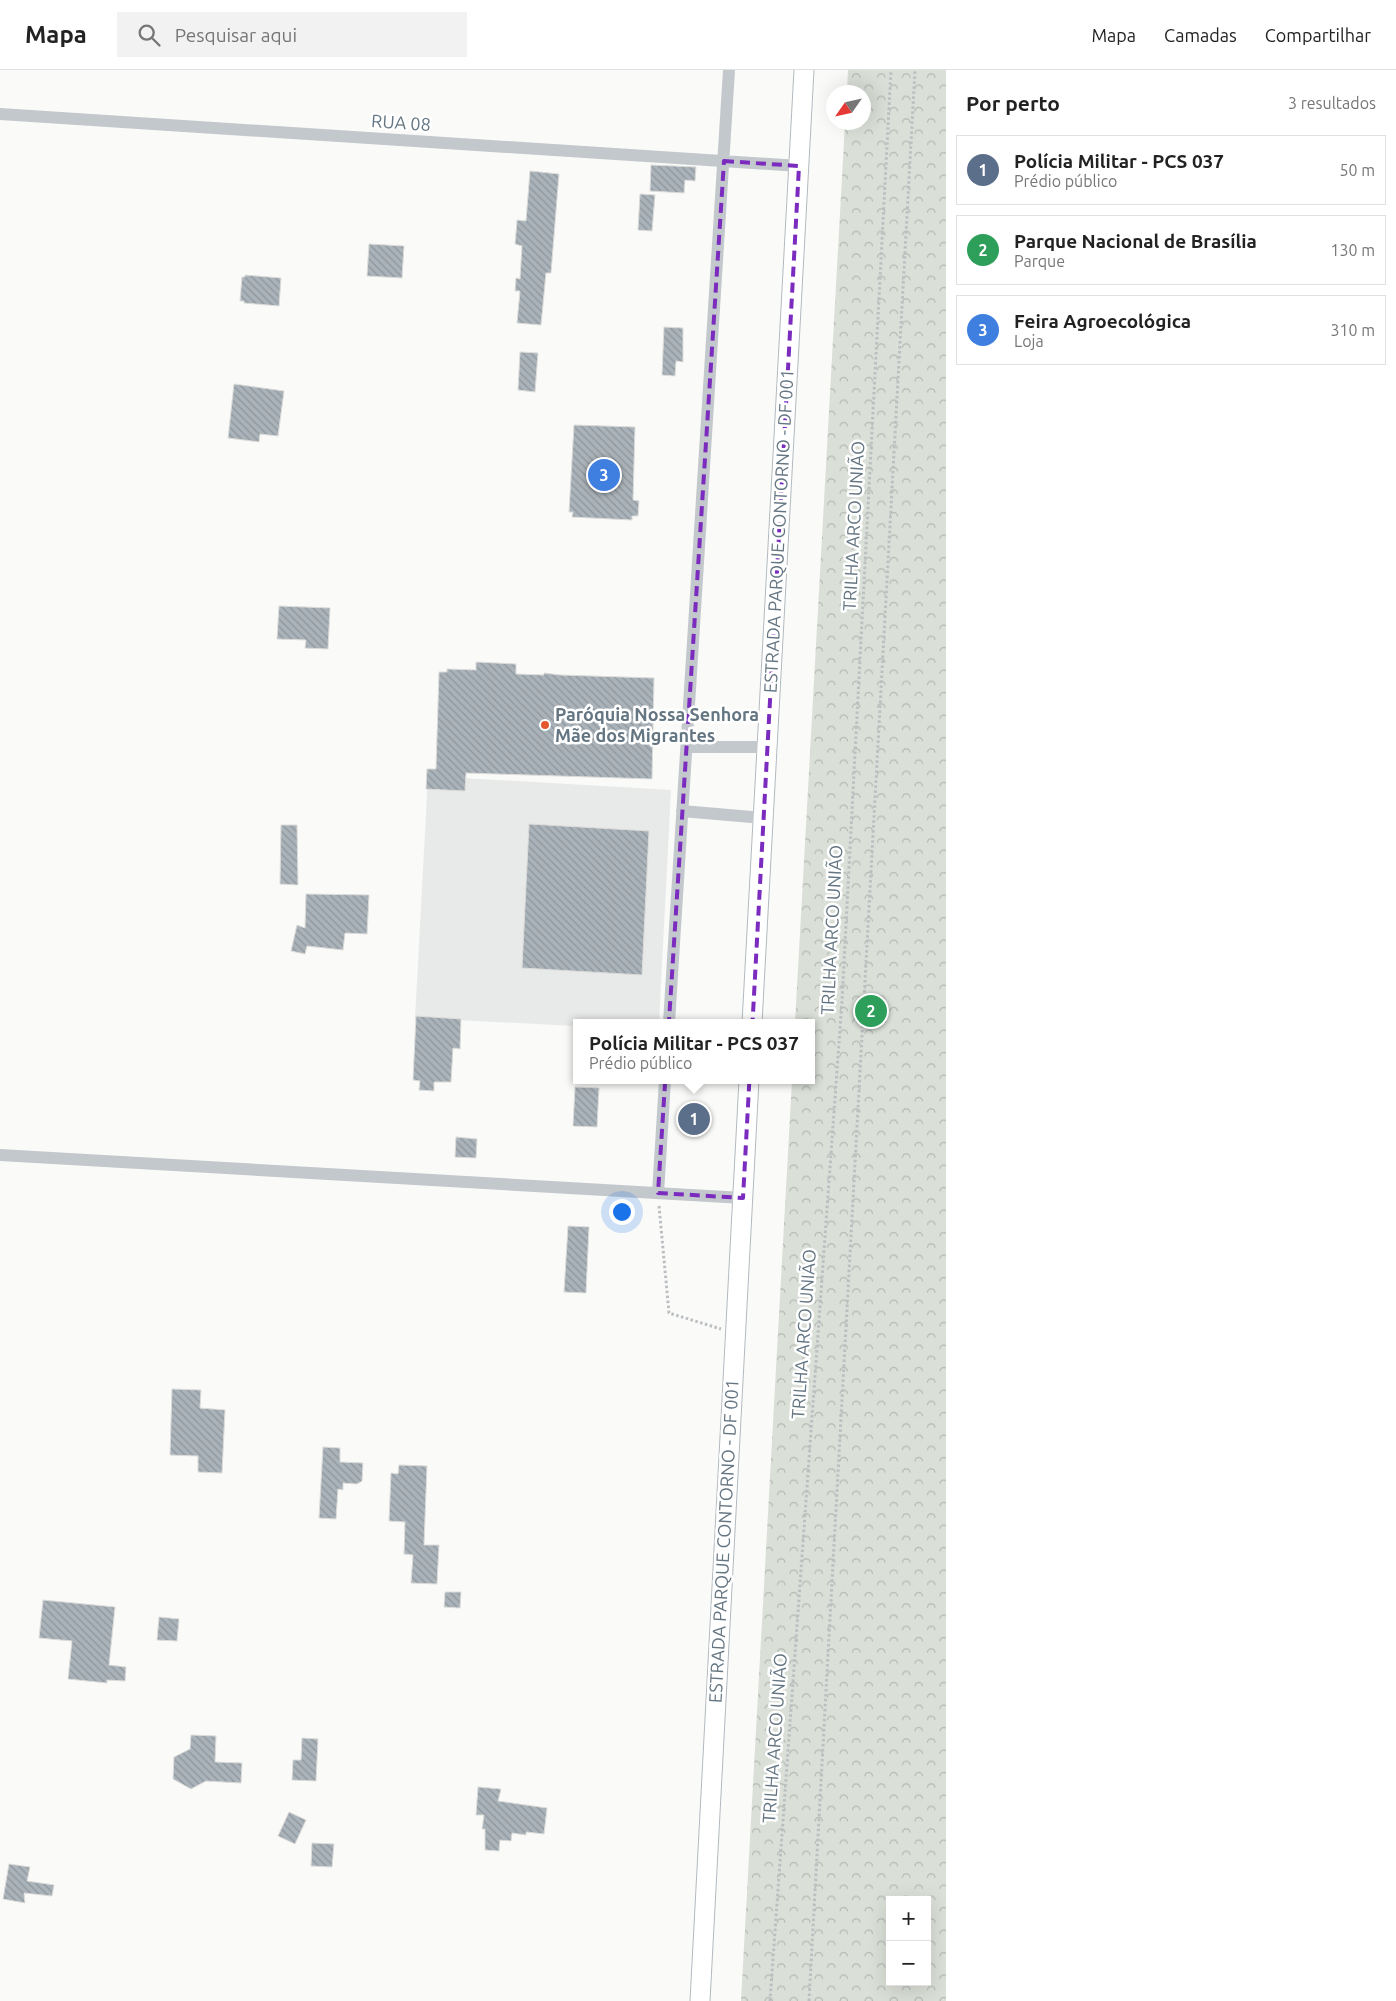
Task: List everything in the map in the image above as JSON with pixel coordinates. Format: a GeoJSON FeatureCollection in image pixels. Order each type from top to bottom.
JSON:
{"type":"FeatureCollection","features":[{"type":"Feature","properties":{"kind":"main road","name":"ESTRADA PARQUE CONTORNO - DF 001"},"geometry":{"type":"LineString","coordinates":[[752,1019],[804,70]]}},
{"type":"Feature","properties":{"kind":"main road","name":"ESTRADA PARQUE CONTORNO - DF 001"},"geometry":{"type":"LineString","coordinates":[[700,2001],[749,1084]]}},
{"type":"Feature","properties":{"kind":"street"},"geometry":{"type":"LineString","coordinates":[[669,1019],[729,70]]}},
{"type":"Feature","properties":{"kind":"street","name":"RUA 08"},"geometry":{"type":"LineString","coordinates":[[0,114],[799,166]]}},
{"type":"Feature","properties":{"kind":"street"},"geometry":{"type":"LineString","coordinates":[[686,747],[767,747]]}},
{"type":"Feature","properties":{"kind":"street"},"geometry":{"type":"LineString","coordinates":[[682,811],[763,818]]}},
{"type":"Feature","properties":{"kind":"street"},"geometry":{"type":"LineString","coordinates":[[658,1193],[665,1084]]}},
{"type":"Feature","properties":{"kind":"street"},"geometry":{"type":"LineString","coordinates":[[0,1155],[743,1198]]}},
{"type":"Feature","properties":{"kind":"path","name":"TRILHA ARCO UNIÃO"},"geometry":{"type":"LineString","coordinates":[[770,2001],[842,1001],[891,70]]}},
{"type":"Feature","properties":{"kind":"path"},"geometry":{"type":"LineString","coordinates":[[809,2001],[915,70]]}},
{"type":"Feature","properties":{"kind":"path"},"geometry":{"type":"LineString","coordinates":[[658,1193],[669,1313],[735,1334]]}},
{"type":"Feature","properties":{"kind":"highlighted area"},"geometry":{"type":"Polygon","coordinates":[[[724,161],[799,166],[743,1198],[658,1193],[724,161]]]}},
{"type":"Feature","properties":{"kind":"shaded area"},"geometry":{"type":"Polygon","coordinates":[[[428,776],[671,790],[659,1019],[573,1019],[573,1026],[415,1018],[428,776]]]}},
{"type":"Feature","properties":{"kind":"green space"},"geometry":{"type":"Polygon","coordinates":[[[848,70],[946,70],[946,2001],[741,2001],[792,1084],[815,1084],[815,1019],[795,1019],[845,130],[871,130],[871,85],[847,85],[848,70]]]}},
{"type":"Feature","properties":{"kind":"building"},"geometry":{"type":"Polygon","coordinates":[[[651,165],[696,167],[695,181],[685,180],[684,193],[650,191],[651,165]]]}},
{"type":"Feature","properties":{"kind":"building"},"geometry":{"type":"Polygon","coordinates":[[[530,171],[559,174],[551,273],[546,273],[541,325],[517,323],[520,291],[515,291],[516,278],[520,279],[522,246],[515,244],[517,220],[526,221],[530,171]]]}},
{"type":"Feature","properties":{"kind":"building"},"geometry":{"type":"Polygon","coordinates":[[[640,194],[655,195],[652,231],[638,230],[640,194]]]}},
{"type":"Feature","properties":{"kind":"building"},"geometry":{"type":"Polygon","coordinates":[[[369,244],[404,246],[402,278],[367,276],[369,244]]]}},
{"type":"Feature","properties":{"kind":"building"},"geometry":{"type":"Polygon","coordinates":[[[245,275],[281,278],[279,306],[240,301],[242,277],[245,277],[245,275]]]}},
{"type":"Feature","properties":{"kind":"building"},"geometry":{"type":"Polygon","coordinates":[[[664,327],[683,328],[683,362],[676,361],[675,376],[662,375],[664,327]]]}},
{"type":"Feature","properties":{"kind":"building"},"geometry":{"type":"Polygon","coordinates":[[[520,352],[538,353],[535,392],[518,390],[520,352]]]}},
{"type":"Feature","properties":{"kind":"building"},"geometry":{"type":"Polygon","coordinates":[[[234,384],[284,391],[278,436],[260,434],[259,442],[228,438],[234,384]]]}},
{"type":"Feature","properties":{"kind":"building"},"geometry":{"type":"Polygon","coordinates":[[[574,425],[635,427],[633,500],[639,501],[638,516],[632,516],[632,520],[572,517],[573,512],[569,512],[574,425]]]}},
{"type":"Feature","properties":{"kind":"building"},"geometry":{"type":"Polygon","coordinates":[[[279,606],[330,608],[328,649],[305,648],[306,640],[277,639],[279,606]]]}},
{"type":"Feature","properties":{"kind":"building","name":"Paróquia Nossa Senhora Mãe dos Migrantes"},"geometry":{"type":"Polygon","coordinates":[[[476,662],[516,664],[516,674],[544,675],[544,673],[654,678],[652,779],[466,773],[465,791],[426,789],[427,769],[436,769],[439,672],[447,672],[447,669],[476,670],[476,662]]]}},
{"type":"Feature","properties":{"kind":"building"},"geometry":{"type":"Polygon","coordinates":[[[529,824],[649,831],[642,975],[522,968],[529,824]]]}},
{"type":"Feature","properties":{"kind":"building"},"geometry":{"type":"Polygon","coordinates":[[[281,825],[297,825],[298,885],[280,884],[281,825]]]}},
{"type":"Feature","properties":{"kind":"building"},"geometry":{"type":"Polygon","coordinates":[[[306,894],[369,895],[367,934],[345,933],[343,950],[307,946],[305,954],[291,951],[297,925],[305,928],[306,894]]]}},
{"type":"Feature","properties":{"kind":"building"},"geometry":{"type":"Polygon","coordinates":[[[416,1016],[461,1019],[460,1049],[453,1048],[451,1082],[434,1082],[434,1091],[419,1090],[420,1081],[413,1080],[416,1016]]]}},
{"type":"Feature","properties":{"kind":"building"},"geometry":{"type":"Polygon","coordinates":[[[575,1087],[599,1088],[597,1127],[573,1126],[575,1087]]]}},
{"type":"Feature","properties":{"kind":"building"},"geometry":{"type":"Polygon","coordinates":[[[456,1137],[477,1139],[476,1158],[455,1157],[456,1137]]]}},
{"type":"Feature","properties":{"kind":"building"},"geometry":{"type":"Polygon","coordinates":[[[568,1226],[589,1227],[586,1293],[564,1292],[568,1226]]]}},
{"type":"Feature","properties":{"kind":"building"},"geometry":{"type":"Polygon","coordinates":[[[172,1389],[201,1390],[200,1408],[225,1410],[222,1473],[198,1472],[198,1456],[170,1455],[172,1389]]]}},
{"type":"Feature","properties":{"kind":"building"},"geometry":{"type":"Polygon","coordinates":[[[323,1447],[340,1448],[340,1462],[363,1463],[362,1481],[357,1484],[343,1483],[343,1490],[338,1489],[336,1519],[319,1518],[323,1447]]]}},
{"type":"Feature","properties":{"kind":"building"},"geometry":{"type":"Polygon","coordinates":[[[399,1465],[427,1466],[424,1545],[439,1545],[437,1584],[411,1583],[413,1555],[404,1554],[405,1522],[389,1521],[391,1473],[398,1474],[399,1465]]]}},
{"type":"Feature","properties":{"kind":"building"},"geometry":{"type":"Polygon","coordinates":[[[445,1592],[461,1592],[460,1608],[444,1607],[445,1592]]]}},
{"type":"Feature","properties":{"kind":"building"},"geometry":{"type":"Polygon","coordinates":[[[43,1600],[115,1607],[109,1665],[126,1667],[125,1681],[107,1680],[107,1683],[68,1679],[72,1641],[39,1638],[43,1600]]]}},
{"type":"Feature","properties":{"kind":"building"},"geometry":{"type":"Polygon","coordinates":[[[159,1617],[179,1619],[177,1641],[157,1640],[159,1617]]]}},
{"type":"Feature","properties":{"kind":"building"},"geometry":{"type":"Polygon","coordinates":[[[191,1735],[216,1736],[215,1762],[242,1763],[241,1783],[206,1781],[191,1789],[173,1779],[174,1757],[190,1749],[191,1735]]]}},
{"type":"Feature","properties":{"kind":"building"},"geometry":{"type":"Polygon","coordinates":[[[302,1738],[318,1739],[316,1781],[292,1780],[293,1760],[301,1760],[302,1738]]]}},
{"type":"Feature","properties":{"kind":"building"},"geometry":{"type":"Polygon","coordinates":[[[478,1787],[501,1789],[498,1801],[547,1808],[544,1834],[526,1832],[526,1835],[512,1833],[511,1841],[500,1840],[499,1851],[485,1850],[485,1829],[482,1829],[484,1815],[476,1815],[478,1787]]]}},
{"type":"Feature","properties":{"kind":"building"},"geometry":{"type":"Polygon","coordinates":[[[289,1812],[306,1820],[295,1844],[278,1836],[289,1812]]]}},
{"type":"Feature","properties":{"kind":"building"},"geometry":{"type":"Polygon","coordinates":[[[312,1843],[334,1844],[332,1867],[311,1866],[312,1843]]]}},
{"type":"Feature","properties":{"kind":"building"},"geometry":{"type":"Polygon","coordinates":[[[9,1864],[30,1867],[27,1881],[54,1885],[52,1896],[24,1893],[25,1903],[3,1899],[9,1864]]]}},
{"type":"Feature","properties":{"kind":"place","name":"Feira Agroecológica"},"geometry":{"type":"Point","coordinates":[604,475]}},
{"type":"Feature","properties":{"kind":"place","name":"Paróquia Nossa Senhora Mãe dos Migrantes"},"geometry":{"type":"Point","coordinates":[545,725]}},
{"type":"Feature","properties":{"kind":"place","name":"Parque Nacional de Brasília"},"geometry":{"type":"Point","coordinates":[871,1011]}},
{"type":"Feature","properties":{"kind":"place","name":"Polícia Militar - PCS 037"},"geometry":{"type":"Point","coordinates":[694,1119]}}]}
